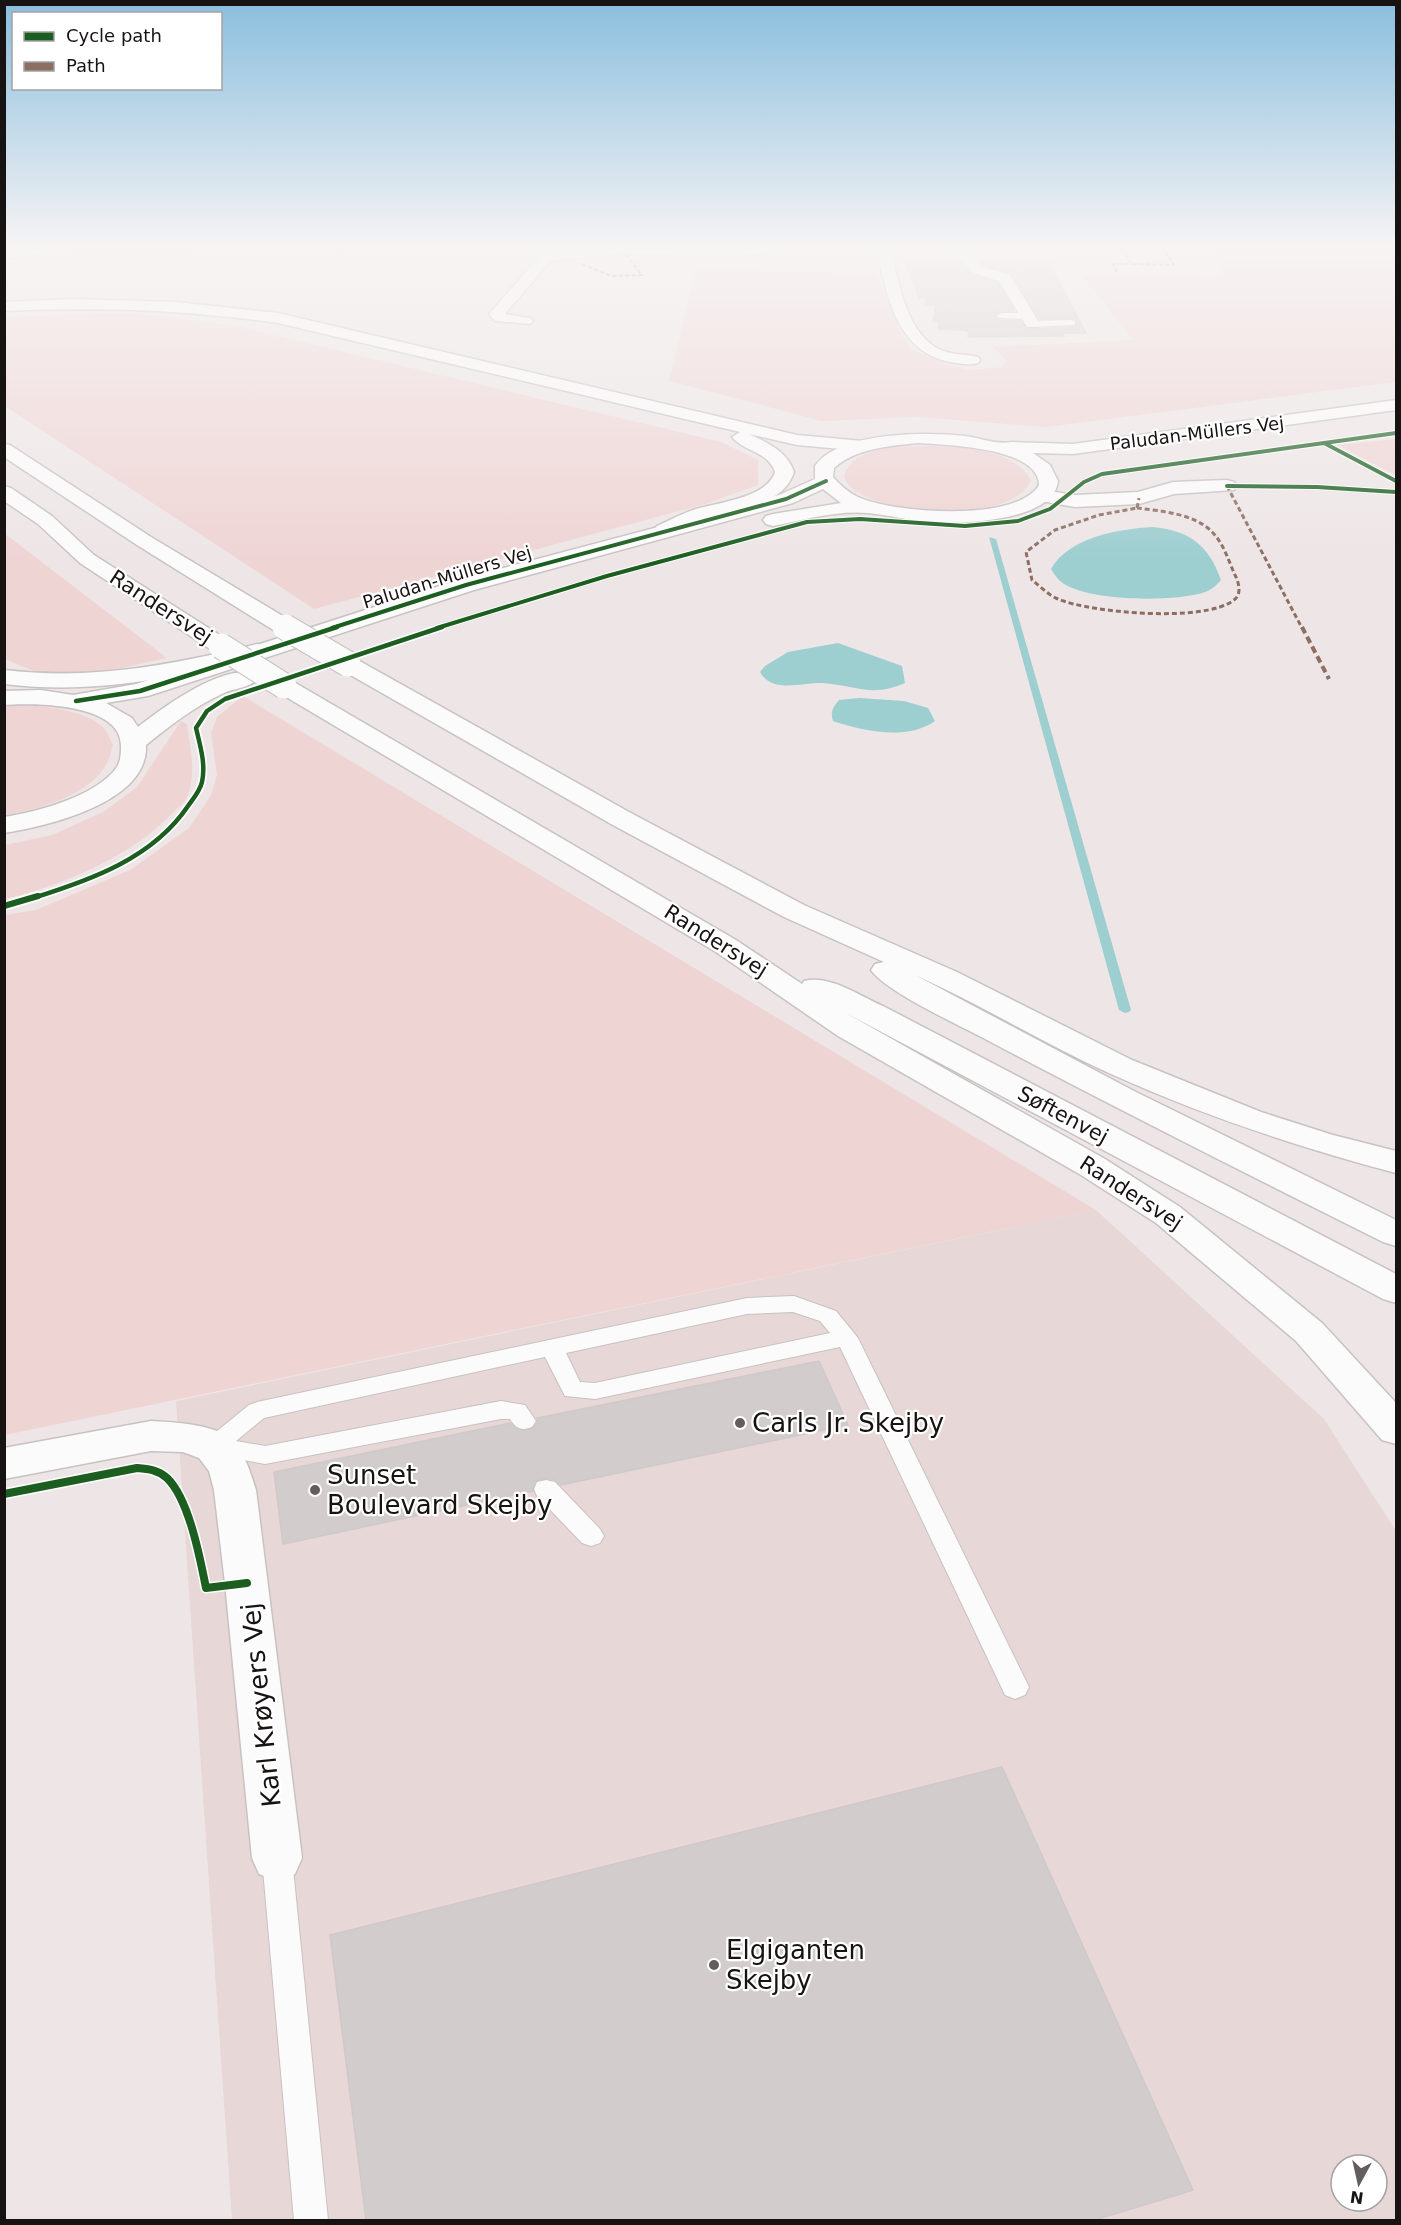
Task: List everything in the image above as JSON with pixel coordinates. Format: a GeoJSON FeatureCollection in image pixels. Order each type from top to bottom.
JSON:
{"type":"FeatureCollection","features":[{"type":"Feature","properties":{"kind":"main road"},"geometry":{"type":"LineString","coordinates":[[391,353],[783,444],[807,453],[826,474],[835,491],[869,507]]}},
{"type":"Feature","properties":{"kind":"main road"},"geometry":{"type":"LineString","coordinates":[[426,353],[797,440],[863,446],[918,438],[948,439],[997,447],[1028,458],[1043,469],[1075,501],[1139,498],[1173,488],[1227,486]]}},
{"type":"Feature","properties":{"kind":"main road"},"geometry":{"type":"LineString","coordinates":[[934,353],[972,360]]}},
{"type":"Feature","properties":{"kind":"main road","name":"Paludan-Müllers Vej"},"geometry":{"type":"LineString","coordinates":[[997,447],[1073,449],[1396,405]]}},
{"type":"Feature","properties":{"kind":"main road","name":"Paludan-Müllers Vej"},"geometry":{"type":"LineString","coordinates":[[134,742],[183,704],[218,687],[397,627],[620,560],[795,515],[823,510],[869,507],[900,513],[968,516],[1007,510],[1024,505],[1056,481],[1098,464],[1396,422]]}},
{"type":"Feature","properties":{"kind":"main road"},"geometry":{"type":"LineString","coordinates":[[664,530],[702,513],[740,504],[773,490],[784,478],[785,467],[778,456],[761,445],[726,431]]}},
{"type":"Feature","properties":{"kind":"main road","name":"Paludan-Müllers Vej"},"geometry":{"type":"LineString","coordinates":[[76,701],[140,691],[466,585],[786,499],[826,474],[833,459],[846,451],[863,446]]}},
{"type":"Feature","properties":{"kind":"main road"},"geometry":{"type":"LineString","coordinates":[[4,449],[154,547],[283,626],[620,818],[794,911],[946,978],[1121,1067],[1186,1095],[1322,1143],[1396,1162]]}},
{"type":"Feature","properties":{"kind":"main road","name":"Randersvej"},"geometry":{"type":"LineString","coordinates":[[4,492],[45,520],[87,560],[284,686],[726,946],[849,1029],[1093,1167],[1168,1215],[1309,1332],[1396,1429]]}},
{"type":"Feature","properties":{"kind":"main road"},"geometry":{"type":"LineString","coordinates":[[4,513],[87,560]]}},
{"type":"Feature","properties":{"kind":"main road"},"geometry":{"type":"LineString","coordinates":[[6,692],[34,682],[100,683],[150,676],[258,651]]}},
{"type":"Feature","properties":{"kind":"main road"},"geometry":{"type":"LineString","coordinates":[[4,825],[62,812],[97,796],[124,776],[134,759],[134,742],[124,724],[111,713],[76,701],[6,692]]}},
{"type":"Feature","properties":{"kind":"main road","name":"Søftenvej"},"geometry":{"type":"LineString","coordinates":[[794,911],[922,993],[1122,1098],[1396,1234]]}},
{"type":"Feature","properties":{"kind":"main road","name":"Søftenvej"},"geometry":{"type":"LineString","coordinates":[[726,946],[872,1013],[1396,1290]]}},
{"type":"Feature","properties":{"kind":"main road"},"geometry":{"type":"LineString","coordinates":[[4,1464],[151,1436],[185,1437],[213,1447]]}},
{"type":"Feature","properties":{"kind":"main road","name":"Karl Krøyers Vej"},"geometry":{"type":"LineString","coordinates":[[213,1447],[228,1466],[235,1490],[277,1858]]}},
{"type":"Feature","properties":{"kind":"lane"},"geometry":{"type":"LineString","coordinates":[[213,1447],[257,1411],[747,1306],[794,1304],[828,1316],[847,1338],[1015,1687]]}},
{"type":"Feature","properties":{"kind":"lane"},"geometry":{"type":"LineString","coordinates":[[553,1348],[573,1390],[595,1391],[847,1338]]}},
{"type":"Feature","properties":{"kind":"lane"},"geometry":{"type":"LineString","coordinates":[[213,1447],[265,1455],[501,1410],[517,1411],[524,1421]]}},
{"type":"Feature","properties":{"kind":"lane"},"geometry":{"type":"LineString","coordinates":[[546,1489],[591,1536]]}},
{"type":"Feature","properties":{"kind":"lane"},"geometry":{"type":"LineString","coordinates":[[277,1858],[312,2220]]}},
{"type":"Feature","properties":{"kind":"shaded area"},"geometry":{"type":"Polygon","coordinates":[[[5,353],[348,353],[721,442],[758,460],[758,485],[705,504],[314,609],[5,406],[5,353]]]}},
{"type":"Feature","properties":{"kind":"shaded area"},"geometry":{"type":"Polygon","coordinates":[[[676,353],[920,353],[948,365],[970,370],[1002,367],[1007,361],[999,353],[1396,353],[1396,382],[1046,427],[916,417],[822,421],[669,381],[676,353]]]}},
{"type":"Feature","properties":{"kind":"shaded area"},"geometry":{"type":"Polygon","coordinates":[[[1396,439],[1396,475],[1338,445],[1396,439]]]}},
{"type":"Feature","properties":{"kind":"shaded area"},"geometry":{"type":"Polygon","coordinates":[[[930,446],[972,449],[1000,456],[1023,469],[1031,480],[1019,494],[1000,504],[947,511],[892,505],[869,498],[853,489],[844,478],[848,467],[856,459],[867,454],[893,448],[930,446]]]}},
{"type":"Feature","properties":{"kind":"shaded area"},"geometry":{"type":"Polygon","coordinates":[[[4,533],[167,658],[82,677],[36,672],[5,659],[4,533]]]}},
{"type":"Feature","properties":{"kind":"shaded area"},"geometry":{"type":"Polygon","coordinates":[[[243,696],[1096,1210],[5,1435],[5,915],[36,910],[130,870],[189,828],[211,795],[217,775],[211,733],[217,717],[243,696]]]}},
{"type":"Feature","properties":{"kind":"shaded area"},"geometry":{"type":"Polygon","coordinates":[[[29,705],[57,708],[95,721],[105,730],[113,745],[107,763],[89,784],[76,792],[47,805],[5,815],[5,706],[29,705]]]}},
{"type":"Feature","properties":{"kind":"shaded area"},"geometry":{"type":"Polygon","coordinates":[[[181,721],[187,724],[192,770],[190,788],[182,804],[155,830],[115,857],[72,878],[5,899],[5,845],[52,835],[103,812],[137,787],[181,721]]]}},
{"type":"Feature","properties":{"kind":"shaded area"},"geometry":{"type":"Polygon","coordinates":[[[1096,1210],[1324,1419],[1396,1531],[1396,2220],[232,2220],[176,1401],[1096,1210]]]}},
{"type":"Feature","properties":{"kind":"water"},"geometry":{"type":"Polygon","coordinates":[[[1152,527],[1177,532],[1196,541],[1210,557],[1221,580],[1208,591],[1188,596],[1128,598],[1087,593],[1071,587],[1059,580],[1051,569],[1059,558],[1082,542],[1110,533],[1152,527]]]}},
{"type":"Feature","properties":{"kind":"water"},"geometry":{"type":"Polygon","coordinates":[[[838,643],[902,666],[905,683],[883,690],[822,683],[780,685],[765,679],[760,672],[765,666],[788,652],[838,643]]]}},
{"type":"Feature","properties":{"kind":"water"},"geometry":{"type":"Polygon","coordinates":[[[859,698],[904,701],[928,708],[935,721],[912,731],[885,732],[833,721],[833,710],[839,700],[859,698]]]}},
{"type":"Feature","properties":{"kind":"building"},"geometry":{"type":"Polygon","coordinates":[[[819,1361],[848,1425],[561,1485],[555,1480],[546,1478],[535,1481],[533,1491],[283,1544],[274,1472],[510,1423],[518,1430],[529,1430],[534,1428],[538,1422],[537,1418],[819,1361]]]}},
{"type":"Feature","properties":{"kind":"building"},"geometry":{"type":"Polygon","coordinates":[[[1002,1767],[1193,2190],[1095,2220],[366,2220],[330,1935],[1002,1767]]]}},
{"type":"Feature","properties":{"kind":"waterway"},"geometry":{"type":"LineString","coordinates":[[992,539],[1125,1010]]}},
{"type":"Feature","properties":{"kind":"marked path"},"geometry":{"type":"LineString","coordinates":[[1227,486],[1329,679]]}},
{"type":"Feature","properties":{"kind":"marked path"},"geometry":{"type":"LineString","coordinates":[[1137,508],[1178,515],[1208,528],[1220,542],[1237,578],[1239,585],[1237,597],[1221,607],[1201,611],[1176,613],[1121,611],[1073,604],[1058,599],[1032,580],[1026,552],[1055,530],[1099,515],[1137,508],[1139,498]]}},
{"type":"Feature","properties":{"kind":"cycle path"},"geometry":{"type":"LineString","coordinates":[[4,906],[84,881],[137,855],[160,839],[179,820],[200,788],[203,761],[196,728],[207,711],[225,699],[384,645],[607,576],[807,522],[860,519],[965,526],[1018,521],[1050,509],[1084,482],[1102,474],[1396,433]]}},
{"type":"Feature","properties":{"kind":"cycle path"},"geometry":{"type":"LineString","coordinates":[[1324,443],[1396,481]]}},
{"type":"Feature","properties":{"kind":"cycle path"},"geometry":{"type":"LineString","coordinates":[[76,701],[140,691],[466,585],[786,499],[826,481]]}},
{"type":"Feature","properties":{"kind":"cycle path"},"geometry":{"type":"LineString","coordinates":[[1227,486],[1317,487],[1396,492]]}},
{"type":"Feature","properties":{"kind":"cycle path"},"geometry":{"type":"LineString","coordinates":[[4,1494],[137,1468],[153,1469],[168,1479],[183,1504],[196,1542],[206,1588],[247,1583]]}},
{"type":"Feature","properties":{"kind":"place","name":"Carls Jr. Skejby"},"geometry":{"type":"Point","coordinates":[740,1423]}},
{"type":"Feature","properties":{"kind":"place","name":"Sunset Boulevard Skejby"},"geometry":{"type":"Point","coordinates":[315,1490]}},
{"type":"Feature","properties":{"kind":"place","name":"Elgiganten Skejby"},"geometry":{"type":"Point","coordinates":[714,1965]}}]}
